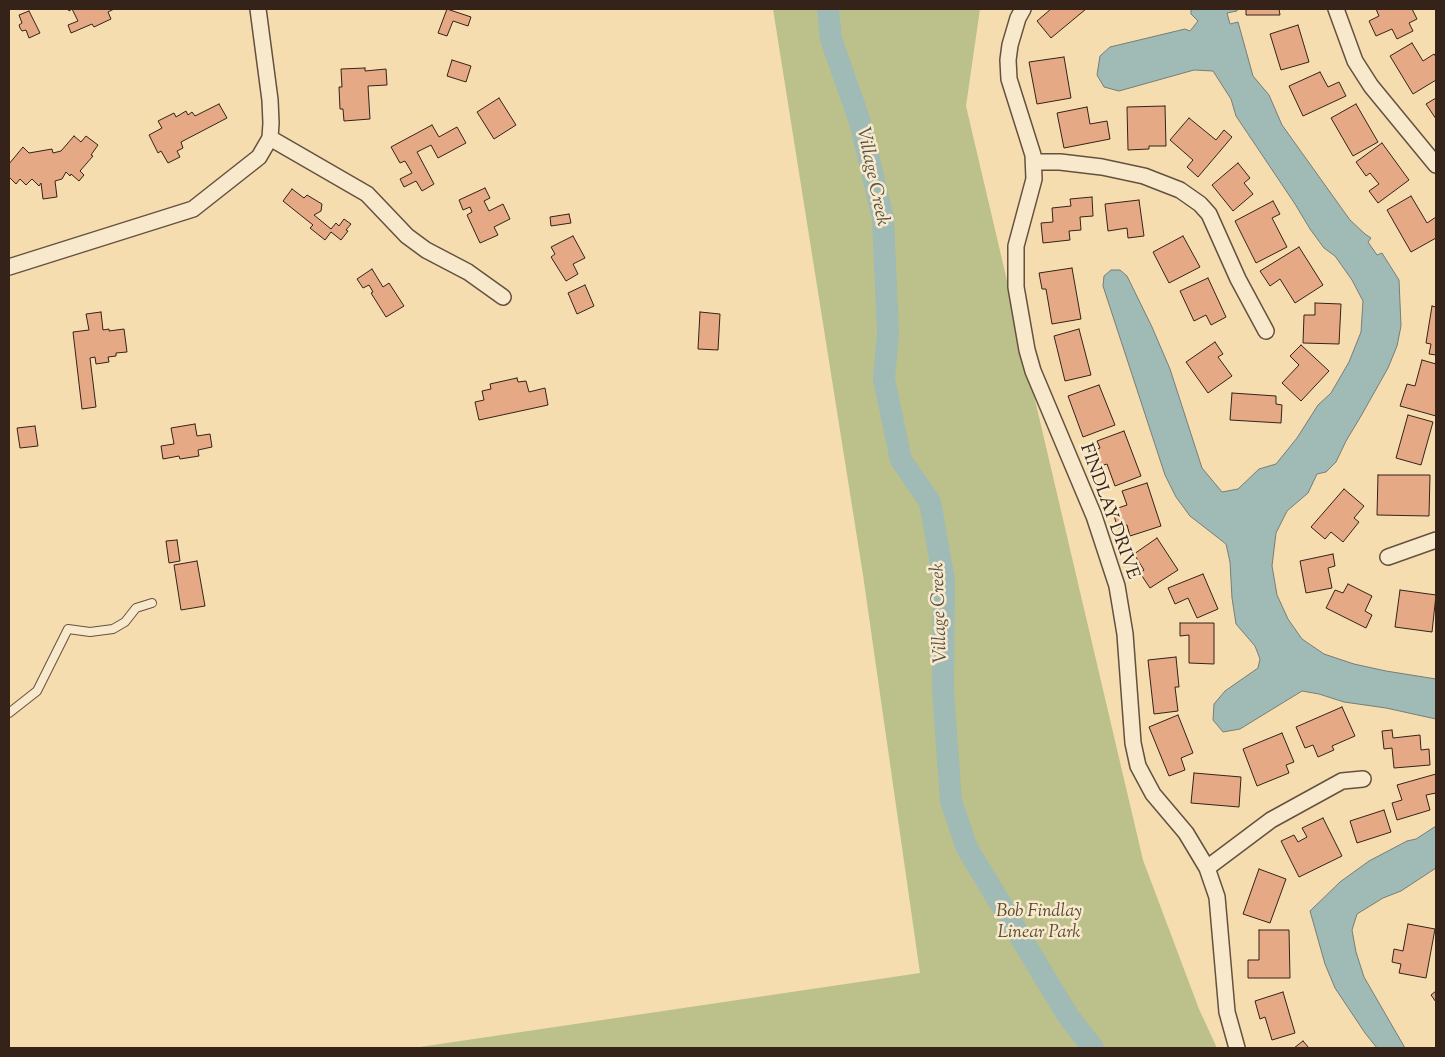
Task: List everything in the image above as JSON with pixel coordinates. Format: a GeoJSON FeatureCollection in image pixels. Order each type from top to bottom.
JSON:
{"type":"FeatureCollection","features":[{"type":"Feature","properties":{"kind":"street"},"geometry":{"type":"LineString","coordinates":[[9,267],[193,209],[259,157],[270,138],[270,100],[258,9]]}},
{"type":"Feature","properties":{"kind":"street","name":"FINDLAY DRIVE"},"geometry":{"type":"LineString","coordinates":[[1023,9],[1018,18],[1010,45],[1008,60],[1009,79],[1029,138],[1034,162],[1034,179],[1016,246],[1016,287],[1027,350],[1033,371],[1094,516],[1117,586],[1125,634],[1133,743],[1138,766],[1153,794],[1186,833],[1207,868],[1217,897],[1227,1012],[1237,1048]]}},
{"type":"Feature","properties":{"kind":"street"},"geometry":{"type":"LineString","coordinates":[[1336,9],[1355,61],[1365,77],[1436,165]]}},
{"type":"Feature","properties":{"kind":"street"},"geometry":{"type":"LineString","coordinates":[[270,138],[366,194],[407,236],[426,250],[468,272],[503,297]]}},
{"type":"Feature","properties":{"kind":"street"},"geometry":{"type":"LineString","coordinates":[[1034,162],[1060,162],[1136,174],[1180,190],[1200,204],[1209,214],[1238,279],[1266,331]]}},
{"type":"Feature","properties":{"kind":"street"},"geometry":{"type":"LineString","coordinates":[[1388,557],[1436,540]]}},
{"type":"Feature","properties":{"kind":"street"},"geometry":{"type":"LineString","coordinates":[[1207,868],[1271,820],[1342,781],[1363,779]]}},
{"type":"Feature","properties":{"kind":"lane"},"geometry":{"type":"LineString","coordinates":[[9,713],[36,691],[68,629],[90,632],[113,629],[125,622],[136,608],[152,603]]}},
{"type":"Feature","properties":{"kind":"green space","name":"Bob Findlay Linear Park"},"geometry":{"type":"Polygon","coordinates":[[[773,9],[980,9],[966,106],[1143,860],[1199,1009],[1217,1048],[413,1048],[920,973],[863,575],[773,9]]]}},
{"type":"Feature","properties":{"kind":"water"},"geometry":{"type":"Polygon","coordinates":[[[1191,9],[1237,9],[1237,11],[1227,13],[1230,24],[1238,22],[1253,76],[1269,95],[1282,125],[1350,220],[1371,238],[1368,242],[1377,255],[1382,253],[1399,280],[1401,326],[1397,346],[1388,368],[1336,462],[1326,472],[1317,474],[1308,493],[1287,511],[1276,533],[1272,566],[1277,595],[1288,619],[1302,639],[1324,654],[1354,664],[1436,679],[1436,719],[1386,708],[1344,702],[1302,691],[1240,729],[1223,732],[1213,720],[1214,704],[1225,691],[1258,668],[1260,659],[1255,646],[1236,624],[1230,562],[1226,544],[1190,516],[1176,497],[1165,475],[1103,286],[1104,276],[1111,270],[1120,270],[1127,276],[1170,369],[1202,468],[1222,492],[1238,489],[1259,469],[1276,464],[1297,438],[1318,405],[1331,393],[1349,362],[1361,332],[1363,301],[1352,280],[1335,256],[1324,248],[1310,229],[1236,116],[1231,99],[1213,71],[1194,70],[1119,91],[1104,87],[1097,75],[1100,56],[1110,47],[1185,29],[1190,31],[1198,21],[1191,14],[1191,9]]]}},
{"type":"Feature","properties":{"kind":"water"},"geometry":{"type":"Polygon","coordinates":[[[1436,826],[1436,868],[1401,891],[1383,898],[1357,914],[1352,930],[1356,952],[1364,977],[1405,1048],[1377,1048],[1335,988],[1325,964],[1310,911],[1340,882],[1369,861],[1407,841],[1416,839],[1436,826]]]}},
{"type":"Feature","properties":{"kind":"building"},"geometry":{"type":"Polygon","coordinates":[[[72,9],[114,9],[108,12],[111,19],[94,27],[92,24],[71,33],[68,25],[78,21],[72,9]]]}},
{"type":"Feature","properties":{"kind":"building"},"geometry":{"type":"Polygon","coordinates":[[[447,9],[471,17],[468,26],[453,21],[447,36],[438,33],[447,9]]]}},
{"type":"Feature","properties":{"kind":"building"},"geometry":{"type":"Polygon","coordinates":[[[1051,9],[1086,9],[1051,38],[1037,21],[1051,9]]]}},
{"type":"Feature","properties":{"kind":"building"},"geometry":{"type":"Polygon","coordinates":[[[1246,9],[1279,9],[1280,15],[1246,15],[1246,9]]]}},
{"type":"Feature","properties":{"kind":"building"},"geometry":{"type":"Polygon","coordinates":[[[1376,9],[1412,9],[1417,19],[1409,23],[1413,31],[1397,39],[1392,29],[1376,36],[1369,21],[1379,16],[1376,9]]]}},
{"type":"Feature","properties":{"kind":"building"},"geometry":{"type":"Polygon","coordinates":[[[29,11],[40,33],[29,38],[26,30],[22,31],[20,28],[19,25],[22,23],[19,15],[29,11]]]}},
{"type":"Feature","properties":{"kind":"building"},"geometry":{"type":"Polygon","coordinates":[[[1298,25],[1309,62],[1281,70],[1270,34],[1298,25]]]}},
{"type":"Feature","properties":{"kind":"building"},"geometry":{"type":"Polygon","coordinates":[[[1412,43],[1423,61],[1434,54],[1436,57],[1436,80],[1413,94],[1390,56],[1412,43]]]}},
{"type":"Feature","properties":{"kind":"building"},"geometry":{"type":"Polygon","coordinates":[[[1064,57],[1071,98],[1037,104],[1029,62],[1064,57]]]}},
{"type":"Feature","properties":{"kind":"building"},"geometry":{"type":"Polygon","coordinates":[[[452,60],[471,66],[466,82],[447,76],[452,60]]]}},
{"type":"Feature","properties":{"kind":"building"},"geometry":{"type":"Polygon","coordinates":[[[365,68],[365,71],[386,69],[387,85],[368,86],[370,119],[344,121],[343,109],[340,109],[339,87],[342,87],[341,69],[365,68]]]}},
{"type":"Feature","properties":{"kind":"building"},"geometry":{"type":"Polygon","coordinates":[[[1320,72],[1328,87],[1339,82],[1346,96],[1303,116],[1289,86],[1320,72]]]}},
{"type":"Feature","properties":{"kind":"building"},"geometry":{"type":"Polygon","coordinates":[[[499,98],[516,125],[494,139],[477,112],[499,98]]]}},
{"type":"Feature","properties":{"kind":"building"},"geometry":{"type":"Polygon","coordinates":[[[1436,98],[1436,119],[1426,104],[1436,98]]]}},
{"type":"Feature","properties":{"kind":"building"},"geometry":{"type":"Polygon","coordinates":[[[219,104],[227,118],[181,142],[183,148],[177,151],[180,157],[168,163],[161,151],[158,153],[149,135],[162,128],[158,121],[174,113],[176,117],[186,111],[188,115],[192,112],[195,116],[219,104]]]}},
{"type":"Feature","properties":{"kind":"building"},"geometry":{"type":"Polygon","coordinates":[[[1356,104],[1378,142],[1353,156],[1331,118],[1356,104]]]}},
{"type":"Feature","properties":{"kind":"building"},"geometry":{"type":"Polygon","coordinates":[[[1165,106],[1166,146],[1149,146],[1149,149],[1128,150],[1127,107],[1165,106]]]}},
{"type":"Feature","properties":{"kind":"building"},"geometry":{"type":"Polygon","coordinates":[[[1087,107],[1090,124],[1107,121],[1110,139],[1064,148],[1057,113],[1087,107]]]}},
{"type":"Feature","properties":{"kind":"building"},"geometry":{"type":"Polygon","coordinates":[[[1189,118],[1216,140],[1224,130],[1232,137],[1198,177],[1187,167],[1193,160],[1170,140],[1189,118]]]}},
{"type":"Feature","properties":{"kind":"building"},"geometry":{"type":"Polygon","coordinates":[[[432,125],[439,137],[457,127],[466,143],[438,158],[431,145],[417,152],[434,184],[422,191],[416,181],[404,187],[400,179],[412,173],[405,161],[400,163],[391,147],[432,125]]]}},
{"type":"Feature","properties":{"kind":"building"},"geometry":{"type":"Polygon","coordinates":[[[74,136],[81,142],[86,136],[98,145],[91,155],[93,156],[80,171],[84,175],[79,181],[66,172],[62,179],[55,181],[57,197],[43,199],[41,183],[39,186],[32,179],[26,185],[20,179],[16,184],[9,177],[9,164],[23,147],[29,153],[52,149],[53,153],[61,151],[74,136]]]}},
{"type":"Feature","properties":{"kind":"building"},"geometry":{"type":"Polygon","coordinates":[[[1382,143],[1409,180],[1378,203],[1369,191],[1379,184],[1370,173],[1366,176],[1356,162],[1382,143]]]}},
{"type":"Feature","properties":{"kind":"building"},"geometry":{"type":"Polygon","coordinates":[[[1238,163],[1250,178],[1244,183],[1253,194],[1233,211],[1212,185],[1238,163]]]}},
{"type":"Feature","properties":{"kind":"building"},"geometry":{"type":"Polygon","coordinates":[[[485,188],[490,198],[484,201],[489,211],[503,204],[510,219],[494,227],[498,235],[480,243],[467,215],[472,212],[470,207],[463,210],[459,200],[485,188]]]}},
{"type":"Feature","properties":{"kind":"building"},"geometry":{"type":"Polygon","coordinates":[[[292,189],[304,198],[307,195],[322,204],[321,211],[314,215],[331,229],[336,223],[339,226],[344,219],[351,224],[341,240],[331,232],[325,240],[310,228],[313,225],[283,201],[292,189]]]}},
{"type":"Feature","properties":{"kind":"building"},"geometry":{"type":"Polygon","coordinates":[[[1411,196],[1427,223],[1436,217],[1436,238],[1411,252],[1387,210],[1411,196]]]}},
{"type":"Feature","properties":{"kind":"building"},"geometry":{"type":"Polygon","coordinates":[[[1092,197],[1093,216],[1080,217],[1081,230],[1069,231],[1070,240],[1043,243],[1041,223],[1053,222],[1052,208],[1071,206],[1070,199],[1092,197]]]}},
{"type":"Feature","properties":{"kind":"building"},"geometry":{"type":"Polygon","coordinates":[[[1139,200],[1144,236],[1128,238],[1127,228],[1108,231],[1105,204],[1139,200]]]}},
{"type":"Feature","properties":{"kind":"building"},"geometry":{"type":"Polygon","coordinates":[[[1273,201],[1280,214],[1272,218],[1287,247],[1256,263],[1235,221],[1273,201]]]}},
{"type":"Feature","properties":{"kind":"building"},"geometry":{"type":"Polygon","coordinates":[[[569,214],[571,223],[551,226],[550,217],[569,214]]]}},
{"type":"Feature","properties":{"kind":"building"},"geometry":{"type":"Polygon","coordinates":[[[573,236],[585,258],[573,264],[578,274],[566,281],[551,257],[555,254],[551,247],[573,236]]]}},
{"type":"Feature","properties":{"kind":"building"},"geometry":{"type":"Polygon","coordinates":[[[1183,236],[1200,267],[1169,283],[1153,252],[1183,236]]]}},
{"type":"Feature","properties":{"kind":"building"},"geometry":{"type":"Polygon","coordinates":[[[1299,247],[1323,285],[1295,303],[1280,279],[1270,286],[1260,271],[1299,247]]]}},
{"type":"Feature","properties":{"kind":"building"},"geometry":{"type":"Polygon","coordinates":[[[1072,268],[1081,319],[1052,324],[1046,289],[1042,289],[1039,273],[1072,268]]]}},
{"type":"Feature","properties":{"kind":"building"},"geometry":{"type":"Polygon","coordinates":[[[372,269],[383,287],[389,283],[404,306],[386,317],[371,293],[373,292],[369,285],[363,288],[357,279],[372,269]]]}},
{"type":"Feature","properties":{"kind":"building"},"geometry":{"type":"Polygon","coordinates":[[[1208,278],[1226,317],[1211,325],[1206,315],[1194,321],[1180,291],[1208,278]]]}},
{"type":"Feature","properties":{"kind":"building"},"geometry":{"type":"Polygon","coordinates":[[[585,285],[594,306],[577,314],[568,293],[585,285]]]}},
{"type":"Feature","properties":{"kind":"building"},"geometry":{"type":"Polygon","coordinates":[[[1315,303],[1341,304],[1339,344],[1303,343],[1304,315],[1315,315],[1315,303]]]}},
{"type":"Feature","properties":{"kind":"building"},"geometry":{"type":"Polygon","coordinates":[[[1432,306],[1436,307],[1436,355],[1429,354],[1431,344],[1426,343],[1432,306]]]}},
{"type":"Feature","properties":{"kind":"building"},"geometry":{"type":"Polygon","coordinates":[[[101,312],[103,330],[124,329],[127,352],[116,353],[116,356],[108,357],[109,362],[96,364],[95,357],[90,358],[96,407],[82,409],[73,332],[89,330],[86,314],[101,312]]]}},
{"type":"Feature","properties":{"kind":"building"},"geometry":{"type":"Polygon","coordinates":[[[700,312],[720,314],[718,350],[698,349],[700,312]]]}},
{"type":"Feature","properties":{"kind":"building"},"geometry":{"type":"Polygon","coordinates":[[[1079,329],[1091,375],[1065,381],[1054,336],[1079,329]]]}},
{"type":"Feature","properties":{"kind":"building"},"geometry":{"type":"Polygon","coordinates":[[[1215,342],[1223,354],[1218,357],[1232,376],[1208,393],[1186,362],[1215,342]]]}},
{"type":"Feature","properties":{"kind":"building"},"geometry":{"type":"Polygon","coordinates":[[[1301,345],[1329,371],[1301,401],[1282,383],[1299,365],[1290,356],[1301,345]]]}},
{"type":"Feature","properties":{"kind":"building"},"geometry":{"type":"Polygon","coordinates":[[[1422,360],[1436,364],[1436,416],[1400,406],[1407,384],[1415,386],[1422,360]]]}},
{"type":"Feature","properties":{"kind":"building"},"geometry":{"type":"Polygon","coordinates":[[[517,378],[518,382],[526,381],[529,392],[545,388],[548,405],[479,420],[475,402],[484,400],[482,391],[491,389],[490,384],[517,378]]]}},
{"type":"Feature","properties":{"kind":"building"},"geometry":{"type":"Polygon","coordinates":[[[1099,385],[1115,425],[1083,437],[1068,396],[1099,385]]]}},
{"type":"Feature","properties":{"kind":"building"},"geometry":{"type":"Polygon","coordinates":[[[1232,393],[1276,396],[1276,404],[1282,405],[1281,423],[1230,420],[1232,393]]]}},
{"type":"Feature","properties":{"kind":"building"},"geometry":{"type":"Polygon","coordinates":[[[1408,415],[1433,422],[1421,465],[1396,458],[1408,415]]]}},
{"type":"Feature","properties":{"kind":"building"},"geometry":{"type":"Polygon","coordinates":[[[195,424],[197,436],[210,434],[212,447],[198,450],[199,456],[180,459],[179,456],[163,459],[161,446],[174,444],[171,428],[195,424]]]}},
{"type":"Feature","properties":{"kind":"building"},"geometry":{"type":"Polygon","coordinates":[[[35,426],[38,446],[20,448],[17,428],[35,426]]]}},
{"type":"Feature","properties":{"kind":"building"},"geometry":{"type":"Polygon","coordinates":[[[1124,431],[1141,476],[1115,486],[1107,464],[1095,468],[1089,453],[1100,448],[1097,441],[1124,431]]]}},
{"type":"Feature","properties":{"kind":"building"},"geometry":{"type":"Polygon","coordinates":[[[1378,475],[1430,475],[1429,516],[1377,515],[1378,475]]]}},
{"type":"Feature","properties":{"kind":"building"},"geometry":{"type":"Polygon","coordinates":[[[1147,483],[1161,526],[1130,536],[1127,525],[1118,528],[1112,510],[1127,505],[1122,491],[1147,483]]]}},
{"type":"Feature","properties":{"kind":"building"},"geometry":{"type":"Polygon","coordinates":[[[1344,489],[1364,506],[1354,518],[1359,522],[1343,542],[1331,532],[1325,539],[1311,527],[1344,489]]]}},
{"type":"Feature","properties":{"kind":"building"},"geometry":{"type":"Polygon","coordinates":[[[1157,538],[1178,570],[1150,588],[1140,573],[1144,570],[1134,554],[1157,538]]]}},
{"type":"Feature","properties":{"kind":"building"},"geometry":{"type":"Polygon","coordinates":[[[177,540],[180,561],[169,563],[166,541],[177,540]]]}},
{"type":"Feature","properties":{"kind":"building"},"geometry":{"type":"Polygon","coordinates":[[[1333,554],[1335,566],[1328,568],[1332,588],[1306,593],[1300,561],[1333,554]]]}},
{"type":"Feature","properties":{"kind":"building"},"geometry":{"type":"Polygon","coordinates":[[[197,561],[205,606],[181,610],[174,565],[197,561]]]}},
{"type":"Feature","properties":{"kind":"building"},"geometry":{"type":"Polygon","coordinates":[[[1203,574],[1218,609],[1197,618],[1188,598],[1175,604],[1168,588],[1203,574]]]}},
{"type":"Feature","properties":{"kind":"building"},"geometry":{"type":"Polygon","coordinates":[[[1348,584],[1372,596],[1365,611],[1372,615],[1366,628],[1326,608],[1335,590],[1343,593],[1348,584]]]}},
{"type":"Feature","properties":{"kind":"building"},"geometry":{"type":"Polygon","coordinates":[[[1400,590],[1436,595],[1432,632],[1395,627],[1400,590]]]}},
{"type":"Feature","properties":{"kind":"building"},"geometry":{"type":"Polygon","coordinates":[[[1180,623],[1214,623],[1214,664],[1189,663],[1189,635],[1180,636],[1180,623]]]}},
{"type":"Feature","properties":{"kind":"building"},"geometry":{"type":"Polygon","coordinates":[[[1176,657],[1179,687],[1175,687],[1178,711],[1154,714],[1148,660],[1176,657]]]}},
{"type":"Feature","properties":{"kind":"building"},"geometry":{"type":"Polygon","coordinates":[[[1342,707],[1355,736],[1332,746],[1334,750],[1318,757],[1313,745],[1305,748],[1296,727],[1342,707]]]}},
{"type":"Feature","properties":{"kind":"building"},"geometry":{"type":"Polygon","coordinates":[[[1178,715],[1193,753],[1181,758],[1185,770],[1169,776],[1149,727],[1178,715]]]}},
{"type":"Feature","properties":{"kind":"building"},"geometry":{"type":"Polygon","coordinates":[[[1392,730],[1393,738],[1420,735],[1421,750],[1429,749],[1430,765],[1394,768],[1392,748],[1384,749],[1382,731],[1392,730]]]}},
{"type":"Feature","properties":{"kind":"building"},"geometry":{"type":"Polygon","coordinates":[[[1282,733],[1294,762],[1286,765],[1289,773],[1257,786],[1243,749],[1282,733]]]}},
{"type":"Feature","properties":{"kind":"building"},"geometry":{"type":"Polygon","coordinates":[[[1194,773],[1241,777],[1239,807],[1191,803],[1194,773]]]}},
{"type":"Feature","properties":{"kind":"building"},"geometry":{"type":"Polygon","coordinates":[[[1436,774],[1436,793],[1426,795],[1430,810],[1397,820],[1392,803],[1402,800],[1397,785],[1436,774]]]}},
{"type":"Feature","properties":{"kind":"building"},"geometry":{"type":"Polygon","coordinates":[[[1384,810],[1391,832],[1357,843],[1350,821],[1384,810]]]}},
{"type":"Feature","properties":{"kind":"building"},"geometry":{"type":"Polygon","coordinates":[[[1323,818],[1342,856],[1299,877],[1281,841],[1294,835],[1298,842],[1307,837],[1302,828],[1323,818]]]}},
{"type":"Feature","properties":{"kind":"building"},"geometry":{"type":"Polygon","coordinates":[[[1259,869],[1286,879],[1270,923],[1243,914],[1259,869]]]}},
{"type":"Feature","properties":{"kind":"building"},"geometry":{"type":"Polygon","coordinates":[[[1408,924],[1435,929],[1426,978],[1399,973],[1401,964],[1392,962],[1394,949],[1403,951],[1408,924]]]}},
{"type":"Feature","properties":{"kind":"building"},"geometry":{"type":"Polygon","coordinates":[[[1259,930],[1289,930],[1290,978],[1248,978],[1248,960],[1259,960],[1259,930]]]}},
{"type":"Feature","properties":{"kind":"building"},"geometry":{"type":"Polygon","coordinates":[[[1436,991],[1436,1002],[1431,995],[1436,991]]]}},
{"type":"Feature","properties":{"kind":"building"},"geometry":{"type":"Polygon","coordinates":[[[1283,992],[1295,1033],[1272,1040],[1265,1017],[1260,1019],[1255,1001],[1283,992]]]}},
{"type":"Feature","properties":{"kind":"building"},"geometry":{"type":"Polygon","coordinates":[[[1303,1041],[1309,1048],[1294,1048],[1303,1041]]]}},
{"type":"Feature","properties":{"kind":"waterway","name":"Village Creek"},"geometry":{"type":"LineString","coordinates":[[828,9],[831,39],[860,122],[883,218],[888,333],[884,379],[901,460],[930,502],[944,580],[943,690],[951,801],[967,848],[1068,1016],[1093,1048]]}}]}
